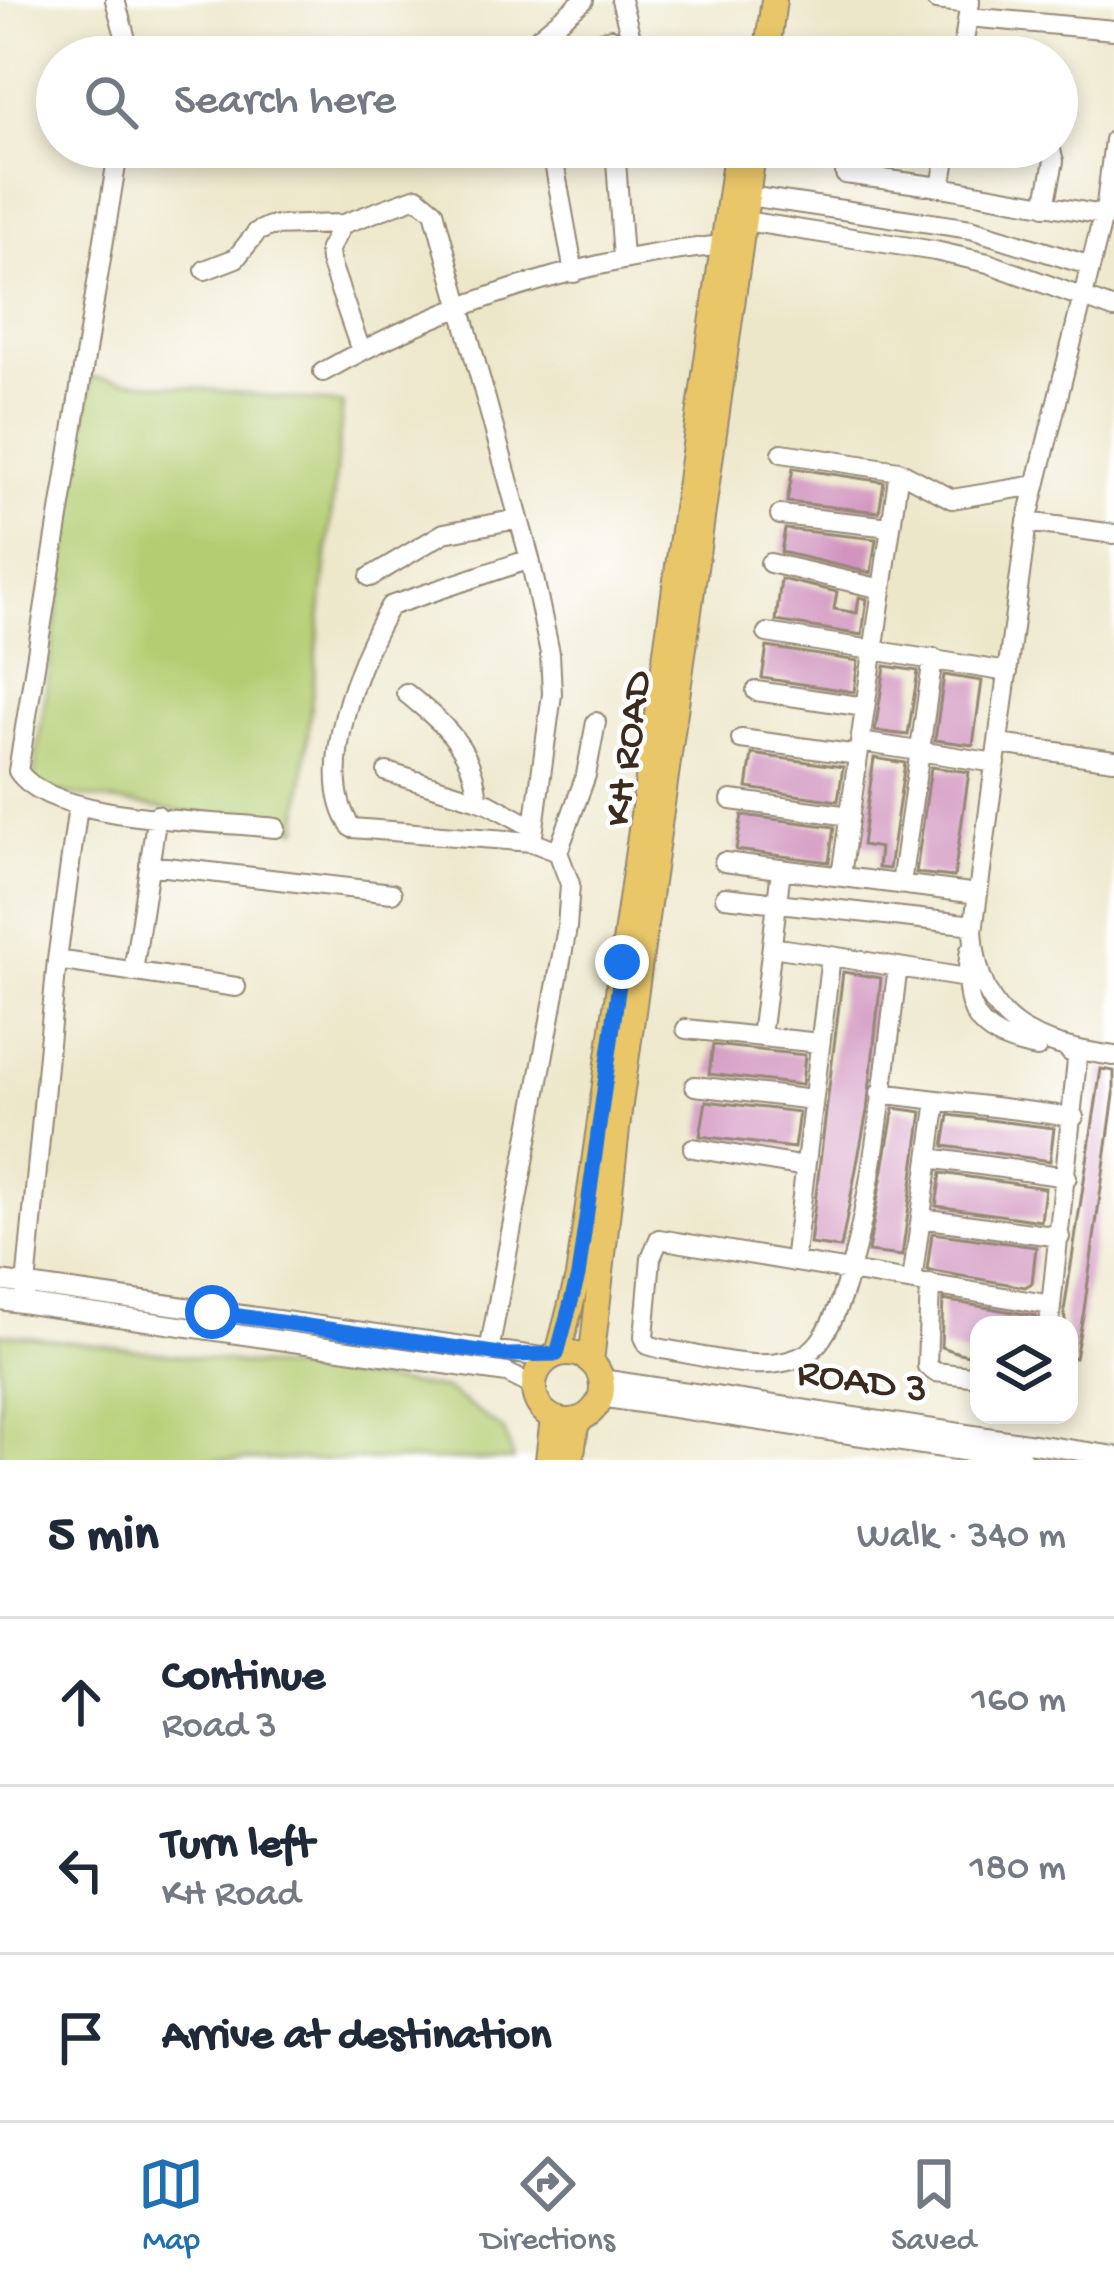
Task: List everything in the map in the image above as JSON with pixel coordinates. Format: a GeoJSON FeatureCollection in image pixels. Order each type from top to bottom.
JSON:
{"type":"FeatureCollection","features":[{"type":"Feature","properties":{"kind":"main road"},"geometry":{"type":"LineString","coordinates":[[753,36],[758,0]]}},
{"type":"Feature","properties":{"kind":"main road"},"geometry":{"type":"LineString","coordinates":[[769,36],[774,0]]}},
{"type":"Feature","properties":{"kind":"main road","name":"KH ROAD"},"geometry":{"type":"LineString","coordinates":[[533,1386],[553,1356],[578,1276],[724,245],[740,212],[738,168]]}},
{"type":"Feature","properties":{"kind":"main road","name":"KH ROAD"},"geometry":{"type":"LineString","coordinates":[[598,1380],[619,1111],[749,168]]}},
{"type":"Feature","properties":{"kind":"main road"},"geometry":{"type":"LineString","coordinates":[[548,1460],[565,1419],[598,1380],[553,1356]]}},
{"type":"Feature","properties":{"kind":"main road"},"geometry":{"type":"LineString","coordinates":[[533,1386],[538,1405],[565,1419]]}},
{"type":"Feature","properties":{"kind":"main road"},"geometry":{"type":"LineString","coordinates":[[565,1419],[571,1460]]}},
{"type":"Feature","properties":{"kind":"street"},"geometry":{"type":"LineString","coordinates":[[540,36],[584,0]]}},
{"type":"Feature","properties":{"kind":"street"},"geometry":{"type":"LineString","coordinates":[[621,0],[631,36]]}},
{"type":"Feature","properties":{"kind":"street"},"geometry":{"type":"LineString","coordinates":[[936,0],[1114,30]]}},
{"type":"Feature","properties":{"kind":"street"},"geometry":{"type":"LineString","coordinates":[[122,3],[128,36]]}},
{"type":"Feature","properties":{"kind":"street"},"geometry":{"type":"LineString","coordinates":[[1114,140],[1108,216],[1088,265],[1028,521],[966,978],[976,1018],[995,1038],[1114,1056]]}},
{"type":"Feature","properties":{"kind":"street"},"geometry":{"type":"LineString","coordinates":[[115,168],[18,748],[18,771],[27,785],[78,806],[276,828]]}},
{"type":"Feature","properties":{"kind":"street"},"geometry":{"type":"LineString","coordinates":[[555,168],[574,273]]}},
{"type":"Feature","properties":{"kind":"street"},"geometry":{"type":"LineString","coordinates":[[618,168],[622,258]]}},
{"type":"Feature","properties":{"kind":"street"},"geometry":{"type":"LineString","coordinates":[[941,187],[944,168]]}},
{"type":"Feature","properties":{"kind":"street"},"geometry":{"type":"LineString","coordinates":[[1045,206],[1052,168]]}},
{"type":"Feature","properties":{"kind":"street"},"geometry":{"type":"LineString","coordinates":[[845,174],[1108,216]]}},
{"type":"Feature","properties":{"kind":"street"},"geometry":{"type":"LineString","coordinates":[[205,270],[236,258],[257,232],[270,226],[343,224],[406,198],[428,203],[530,559],[550,653],[552,694],[533,835]]}},
{"type":"Feature","properties":{"kind":"street"},"geometry":{"type":"LineString","coordinates":[[740,212],[971,229],[1088,265]]}},
{"type":"Feature","properties":{"kind":"street"},"geometry":{"type":"LineString","coordinates":[[740,212],[988,263],[1114,308]]}},
{"type":"Feature","properties":{"kind":"street"},"geometry":{"type":"LineString","coordinates":[[343,224],[329,249],[330,261],[361,350]]}},
{"type":"Feature","properties":{"kind":"street"},"geometry":{"type":"LineString","coordinates":[[323,372],[457,307],[622,258],[724,245]]}},
{"type":"Feature","properties":{"kind":"street"},"geometry":{"type":"LineString","coordinates":[[782,453],[899,471],[952,499],[1036,485]]}},
{"type":"Feature","properties":{"kind":"street"},"geometry":{"type":"LineString","coordinates":[[841,877],[899,471]]}},
{"type":"Feature","properties":{"kind":"street"},"geometry":{"type":"LineString","coordinates":[[780,515],[891,527]]}},
{"type":"Feature","properties":{"kind":"street"},"geometry":{"type":"LineString","coordinates":[[370,577],[444,533],[518,519]]}},
{"type":"Feature","properties":{"kind":"street"},"geometry":{"type":"LineString","coordinates":[[1028,521],[1114,534]]}},
{"type":"Feature","properties":{"kind":"street"},"geometry":{"type":"LineString","coordinates":[[530,559],[390,606],[348,694],[338,792],[340,812],[352,828],[533,835]]}},
{"type":"Feature","properties":{"kind":"street"},"geometry":{"type":"LineString","coordinates":[[770,563],[882,589]]}},
{"type":"Feature","properties":{"kind":"street"},"geometry":{"type":"LineString","coordinates":[[766,633],[1008,672]]}},
{"type":"Feature","properties":{"kind":"street"},"geometry":{"type":"LineString","coordinates":[[902,884],[933,658]]}},
{"type":"Feature","properties":{"kind":"street"},"geometry":{"type":"LineString","coordinates":[[756,691],[865,707]]}},
{"type":"Feature","properties":{"kind":"street"},"geometry":{"type":"LineString","coordinates":[[406,694],[464,746],[475,766],[478,800]]}},
{"type":"Feature","properties":{"kind":"street"},"geometry":{"type":"LineString","coordinates":[[558,852],[586,775],[596,722]]}},
{"type":"Feature","properties":{"kind":"street"},"geometry":{"type":"LineString","coordinates":[[741,739],[1114,760]]}},
{"type":"Feature","properties":{"kind":"street"},"geometry":{"type":"LineString","coordinates":[[387,772],[478,800],[558,852],[570,884],[489,1352]]}},
{"type":"Feature","properties":{"kind":"street"},"geometry":{"type":"LineString","coordinates":[[731,800],[850,816]]}},
{"type":"Feature","properties":{"kind":"street"},"geometry":{"type":"LineString","coordinates":[[26,1294],[57,960],[78,806]]}},
{"type":"Feature","properties":{"kind":"street"},"geometry":{"type":"LineString","coordinates":[[133,972],[157,815]]}},
{"type":"Feature","properties":{"kind":"street"},"geometry":{"type":"LineString","coordinates":[[724,862],[978,894]]}},
{"type":"Feature","properties":{"kind":"street"},"geometry":{"type":"LineString","coordinates":[[149,866],[392,893]]}},
{"type":"Feature","properties":{"kind":"street"},"geometry":{"type":"LineString","coordinates":[[761,1037],[781,869]]}},
{"type":"Feature","properties":{"kind":"street"},"geometry":{"type":"LineString","coordinates":[[725,896],[974,928]]}},
{"type":"Feature","properties":{"kind":"street"},"geometry":{"type":"LineString","coordinates":[[974,928],[975,957],[998,1009],[1037,1042],[1078,1051]]}},
{"type":"Feature","properties":{"kind":"street"},"geometry":{"type":"LineString","coordinates":[[772,947],[966,978]]}},
{"type":"Feature","properties":{"kind":"street"},"geometry":{"type":"LineString","coordinates":[[794,1262],[831,956]]}},
{"type":"Feature","properties":{"kind":"street"},"geometry":{"type":"LineString","coordinates":[[57,960],[236,987]]}},
{"type":"Feature","properties":{"kind":"street"},"geometry":{"type":"LineString","coordinates":[[898,967],[854,1272],[816,1346],[783,1363],[648,1346],[644,1328],[655,1240],[794,1262],[854,1272],[921,1283],[1050,1315],[1078,1051]]}},
{"type":"Feature","properties":{"kind":"street"},"geometry":{"type":"LineString","coordinates":[[686,1029],[820,1043]]}},
{"type":"Feature","properties":{"kind":"street"},"geometry":{"type":"LineString","coordinates":[[695,1085],[813,1100]]}},
{"type":"Feature","properties":{"kind":"street"},"geometry":{"type":"LineString","coordinates":[[880,1093],[1074,1117]]}},
{"type":"Feature","properties":{"kind":"street"},"geometry":{"type":"LineString","coordinates":[[938,1100],[921,1218],[927,1366],[935,1372],[970,1376]]}},
{"type":"Feature","properties":{"kind":"street"},"geometry":{"type":"LineString","coordinates":[[693,1148],[805,1167]]}},
{"type":"Feature","properties":{"kind":"street"},"geometry":{"type":"LineString","coordinates":[[929,1158],[1067,1177]]}},
{"type":"Feature","properties":{"kind":"street"},"geometry":{"type":"LineString","coordinates":[[921,1218],[1060,1237]]}},
{"type":"Feature","properties":{"kind":"street"},"geometry":{"type":"LineString","coordinates":[[0,1281],[26,1294],[507,1373],[533,1386]]}},
{"type":"Feature","properties":{"kind":"street"},"geometry":{"type":"LineString","coordinates":[[0,1300],[26,1294],[553,1356]]}},
{"type":"Feature","properties":{"kind":"street","name":"ROAD 3"},"geometry":{"type":"LineString","coordinates":[[598,1380],[1114,1456]]}},
{"type":"Feature","properties":{"kind":"street","name":"ROAD 3"},"geometry":{"type":"LineString","coordinates":[[598,1380],[1023,1460]]}},
{"type":"Feature","properties":{"kind":"green space"},"geometry":{"type":"Polygon","coordinates":[[[91,377],[343,404],[298,829],[32,789],[91,377]]]}},
{"type":"Feature","properties":{"kind":"green space"},"geometry":{"type":"Polygon","coordinates":[[[0,1333],[445,1389],[504,1431],[514,1460],[0,1460],[0,1333]]]}},
{"type":"Feature","properties":{"kind":"building"},"geometry":{"type":"Polygon","coordinates":[[[793,468],[884,482],[879,512],[787,502],[793,468]]]}},
{"type":"Feature","properties":{"kind":"building"},"geometry":{"type":"Polygon","coordinates":[[[785,529],[876,539],[871,573],[781,552],[785,529]]]}},
{"type":"Feature","properties":{"kind":"building"},"geometry":{"type":"Polygon","coordinates":[[[781,579],[837,592],[834,609],[857,613],[859,597],[867,599],[862,635],[776,621],[781,579]]]}},
{"type":"Feature","properties":{"kind":"building"},"geometry":{"type":"Polygon","coordinates":[[[767,647],[858,661],[854,692],[762,678],[767,647]]]}},
{"type":"Feature","properties":{"kind":"building"},"geometry":{"type":"Polygon","coordinates":[[[885,666],[918,671],[908,735],[875,731],[885,666]]]}},
{"type":"Feature","properties":{"kind":"building"},"geometry":{"type":"Polygon","coordinates":[[[944,675],[982,681],[973,745],[935,740],[944,675]]]}},
{"type":"Feature","properties":{"kind":"building"},"geometry":{"type":"Polygon","coordinates":[[[752,754],[843,767],[838,801],[747,788],[752,754]]]}},
{"type":"Feature","properties":{"kind":"building"},"geometry":{"type":"Polygon","coordinates":[[[874,758],[905,763],[889,869],[878,868],[880,848],[862,845],[874,758]]]}},
{"type":"Feature","properties":{"kind":"building"},"geometry":{"type":"Polygon","coordinates":[[[931,767],[969,772],[954,877],[916,873],[931,767]]]}},
{"type":"Feature","properties":{"kind":"building"},"geometry":{"type":"Polygon","coordinates":[[[742,815],[834,827],[829,862],[736,850],[742,815]]]}},
{"type":"Feature","properties":{"kind":"building"},"geometry":{"type":"Polygon","coordinates":[[[843,972],[881,978],[867,1111],[841,1248],[810,1244],[843,972]]]}},
{"type":"Feature","properties":{"kind":"building"},"geometry":{"type":"Polygon","coordinates":[[[713,1045],[805,1055],[802,1085],[709,1074],[713,1045]]]}},
{"type":"Feature","properties":{"kind":"building"},"geometry":{"type":"Polygon","coordinates":[[[1101,1069],[1114,1071],[1078,1342],[1078,1316],[1065,1316],[1101,1069]]]}},
{"type":"Feature","properties":{"kind":"building"},"geometry":{"type":"Polygon","coordinates":[[[706,1101],[799,1112],[794,1148],[700,1136],[706,1101]]]}},
{"type":"Feature","properties":{"kind":"building"},"geometry":{"type":"Polygon","coordinates":[[[894,1108],[922,1112],[902,1256],[868,1252],[894,1108]]]}},
{"type":"Feature","properties":{"kind":"building"},"geometry":{"type":"Polygon","coordinates":[[[949,1115],[1054,1128],[1050,1161],[944,1146],[949,1115]]]}},
{"type":"Feature","properties":{"kind":"building"},"geometry":{"type":"Polygon","coordinates":[[[941,1173],[1045,1188],[1041,1221],[936,1206],[941,1173]]]}},
{"type":"Feature","properties":{"kind":"building"},"geometry":{"type":"Polygon","coordinates":[[[932,1233],[1036,1247],[1032,1283],[1025,1287],[927,1270],[932,1233]]]}},
{"type":"Feature","properties":{"kind":"building"},"geometry":{"type":"Polygon","coordinates":[[[943,1300],[1036,1316],[970,1316],[970,1355],[941,1347],[943,1300]]]}},
{"type":"Feature","properties":{"kind":"route"},"geometry":{"type":"LineString","coordinates":[[212,1312],[507,1355],[549,1358],[557,1354],[578,1276],[622,962]]}}]}
